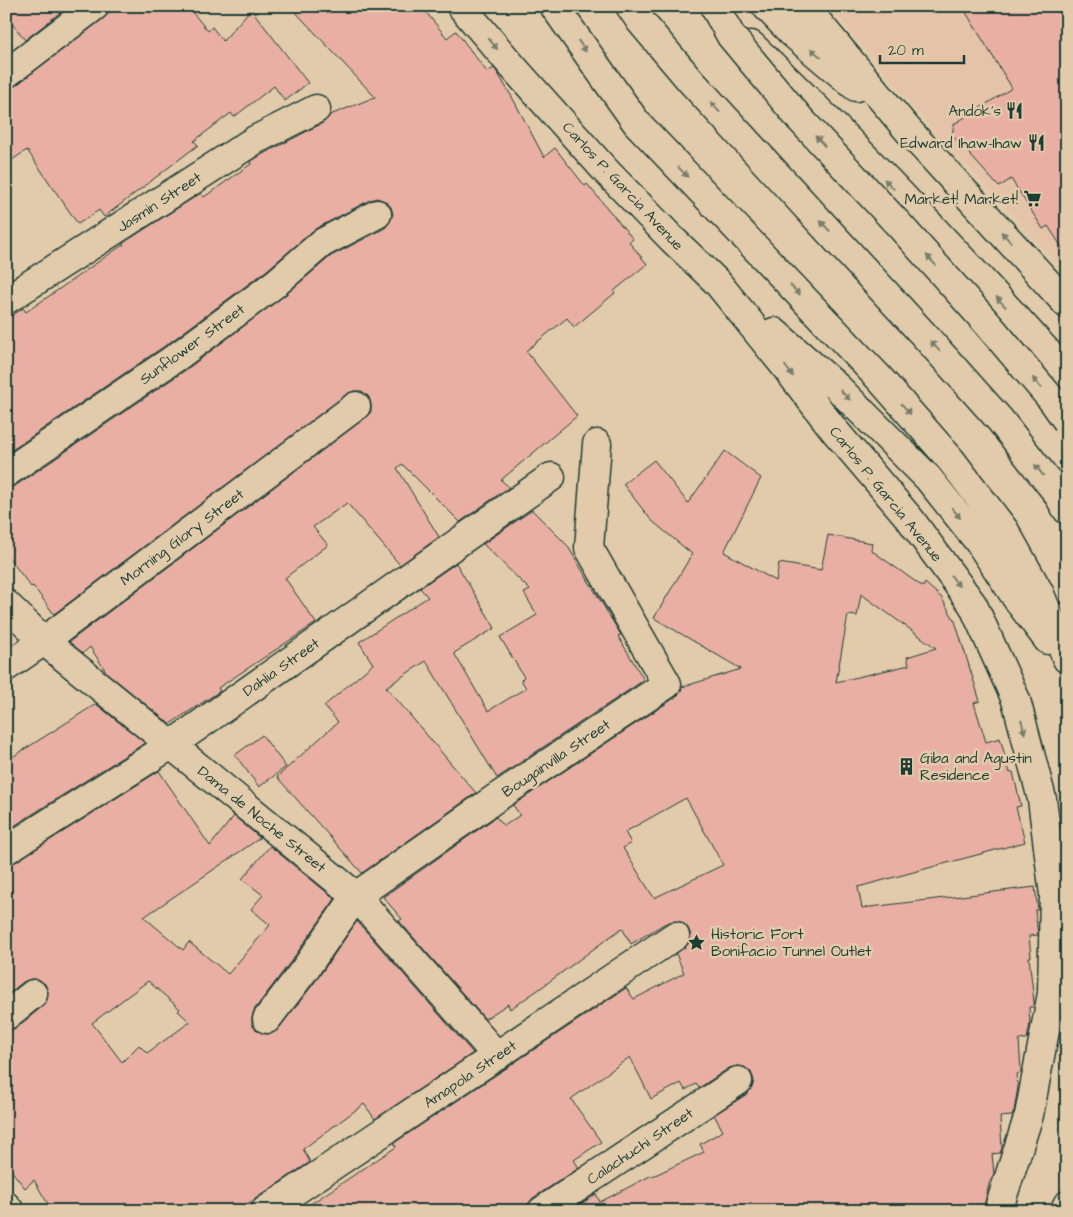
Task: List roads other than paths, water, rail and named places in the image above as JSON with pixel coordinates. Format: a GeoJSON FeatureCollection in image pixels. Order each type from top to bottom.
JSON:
{"type":"FeatureCollection","features":[{"type":"Feature","properties":{"kind":"main road"},"geometry":{"type":"LineString","coordinates":[[6,74],[95,6]]}},
{"type":"Feature","properties":{"kind":"main road","name":"Carlos P. Garcia Avenue"},"geometry":{"type":"LineString","coordinates":[[461,6],[606,171],[717,282],[835,432],[910,519],[973,605],[1016,700],[1042,799],[1054,894],[1052,993],[1029,1115],[998,1211]]}},
{"type":"Feature","properties":{"kind":"main road"},"geometry":{"type":"LineString","coordinates":[[554,6],[636,122],[880,379],[951,460],[1005,531],[1039,592],[1067,658]]}},
{"type":"Feature","properties":{"kind":"main road"},"geometry":{"type":"LineString","coordinates":[[630,6],[640,22],[690,80],[1000,420],[1057,493],[1067,510]]}},
{"type":"Feature","properties":{"kind":"main road"},"geometry":{"type":"LineString","coordinates":[[710,6],[814,105],[1067,374]]}},
{"type":"Feature","properties":{"kind":"main road"},"geometry":{"type":"LineString","coordinates":[[714,6],[731,36],[793,111],[986,322],[1067,421]]}},
{"type":"Feature","properties":{"kind":"main road"},"geometry":{"type":"LineString","coordinates":[[766,6],[792,33],[907,129]]}},
{"type":"Feature","properties":{"kind":"main road"},"geometry":{"type":"LineString","coordinates":[[804,6],[907,129],[1067,304]]}},
{"type":"Feature","properties":{"kind":"main road","name":"Jasmin Street"},"geometry":{"type":"LineString","coordinates":[[6,300],[255,140],[316,109]]}},
{"type":"Feature","properties":{"kind":"main road","name":"Sunflower Street"},"geometry":{"type":"LineString","coordinates":[[6,473],[178,356],[276,283],[322,243],[377,214]]}},
{"type":"Feature","properties":{"kind":"main road"},"geometry":{"type":"LineString","coordinates":[[717,282],[837,388],[928,478],[980,542],[1019,602],[1067,664]]}},
{"type":"Feature","properties":{"kind":"main road","name":"Morning Glory Street"},"geometry":{"type":"LineString","coordinates":[[6,667],[44,641],[356,406]]}},
{"type":"Feature","properties":{"kind":"main road","name":"Bougainvilla Street"},"geometry":{"type":"LineString","coordinates":[[267,1019],[356,896],[496,798],[667,684],[589,548],[597,444]]}},
{"type":"Feature","properties":{"kind":"main road","name":"Dahlia Street"},"geometry":{"type":"LineString","coordinates":[[6,850],[171,744],[551,476]]}},
{"type":"Feature","properties":{"kind":"main road","name":"Dama de Noche Street"},"geometry":{"type":"LineString","coordinates":[[6,604],[44,641],[356,896],[497,1056]]}},
{"type":"Feature","properties":{"kind":"main road","name":"Amapola Street"},"geometry":{"type":"LineString","coordinates":[[265,1211],[675,936]]}},
{"type":"Feature","properties":{"kind":"main road"},"geometry":{"type":"LineString","coordinates":[[6,1016],[33,994]]}},
{"type":"Feature","properties":{"kind":"main road","name":"Calachuchi Street"},"geometry":{"type":"LineString","coordinates":[[542,1211],[738,1080]]}},
{"type":"Feature","properties":{"kind":"main road"},"geometry":{"type":"LineString","coordinates":[[1065,1211],[1067,1204]]}},
{"type":"Feature","properties":{"kind":"place","name":"Andok's"},"geometry":{"type":"Point","coordinates":[1015,111]}},
{"type":"Feature","properties":{"kind":"place","name":"Edward Ihaw-Ihaw"},"geometry":{"type":"Point","coordinates":[1036,143]}},
{"type":"Feature","properties":{"kind":"place","name":"Market! Market!"},"geometry":{"type":"Point","coordinates":[1032,199]}},
{"type":"Feature","properties":{"kind":"place","name":"Giba and Agustin Residence"},"geometry":{"type":"Point","coordinates":[906,767]}},
{"type":"Feature","properties":{"kind":"place","name":"Historic Fort Bonifacio Tunnel Outlet"},"geometry":{"type":"Point","coordinates":[697,943]}}]}
